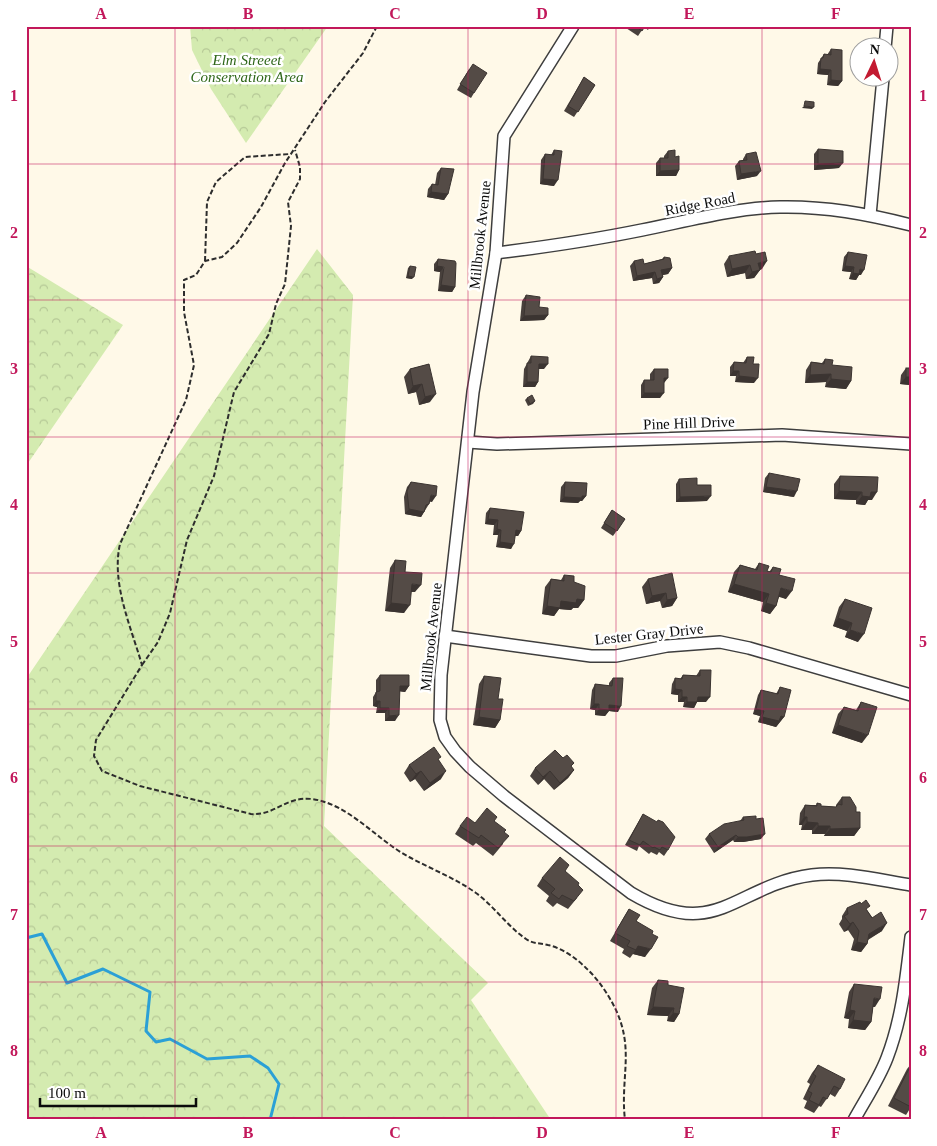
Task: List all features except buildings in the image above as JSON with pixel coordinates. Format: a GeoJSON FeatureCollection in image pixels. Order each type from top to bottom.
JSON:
{"type":"FeatureCollection","features":[{"type":"Feature","properties":{"kind":"street","name":"Millbrook Avenue"},"geometry":{"type":"LineString","coordinates":[[573,26],[504,136],[496,253],[473,392],[439,702],[445,737],[470,767],[504,796],[631,893],[650,904],[670,911],[709,912],[732,906],[785,881],[812,875],[842,875],[911,885]]}},
{"type":"Feature","properties":{"kind":"street"},"geometry":{"type":"LineString","coordinates":[[870,215],[882,88]]}},
{"type":"Feature","properties":{"kind":"street","name":"Ridge Road"},"geometry":{"type":"LineString","coordinates":[[496,253],[589,241],[737,211],[778,207],[818,208],[870,215],[911,226]]}},
{"type":"Feature","properties":{"kind":"street","name":"Pine Hill Drive"},"geometry":{"type":"LineString","coordinates":[[468,442],[497,444],[782,435],[911,444]]}},
{"type":"Feature","properties":{"kind":"street","name":"Lester Gray Drive"},"geometry":{"type":"LineString","coordinates":[[446,636],[591,656],[616,656],[668,646],[720,642],[749,648],[911,695]]}},
{"type":"Feature","properties":{"kind":"street"},"geometry":{"type":"LineString","coordinates":[[854,1120],[886,1060],[894,1037],[900,1015],[911,937]]}},
{"type":"Feature","properties":{"kind":"path"},"geometry":{"type":"LineString","coordinates":[[205,261],[222,257],[237,243],[261,207],[292,153],[325,102],[363,52],[377,26]]}},
{"type":"Feature","properties":{"kind":"path"},"geometry":{"type":"LineString","coordinates":[[295,150],[300,167],[300,179],[288,202],[291,226],[285,284],[276,304],[269,334],[234,392],[214,476],[187,540],[170,613],[158,642],[96,740],[94,756],[102,771],[140,786],[251,814],[267,814],[286,802],[297,799],[313,799],[333,806],[401,853],[474,892],[526,939],[559,948],[586,968],[601,985],[614,1008],[625,1034],[627,1052],[623,1098],[626,1120]]}},
{"type":"Feature","properties":{"kind":"path"},"geometry":{"type":"LineString","coordinates":[[142,665],[117,574],[117,558],[120,544],[186,400],[194,365],[184,312],[184,280],[196,275],[205,261],[207,202],[216,182],[245,157],[292,153]]}},
{"type":"Feature","properties":{"kind":"green space","name":"Elm Streeet Conservation Area"},"geometry":{"type":"Polygon","coordinates":[[[190,26],[328,26],[246,143],[211,89],[192,50],[190,26]]]}},
{"type":"Feature","properties":{"kind":"green space"},"geometry":{"type":"Polygon","coordinates":[[[317,249],[353,295],[324,826],[488,983],[471,1000],[551,1120],[26,1120],[26,679],[317,249]]]}},
{"type":"Feature","properties":{"kind":"green space"},"geometry":{"type":"Polygon","coordinates":[[[26,266],[123,325],[26,466],[26,266]]]}},
{"type":"Feature","properties":{"kind":"waterway"},"geometry":{"type":"LineString","coordinates":[[26,938],[42,934],[67,983],[103,969],[150,992],[146,1031],[156,1042],[170,1039],[207,1059],[250,1056],[268,1068],[279,1084],[270,1120]]}}]}
